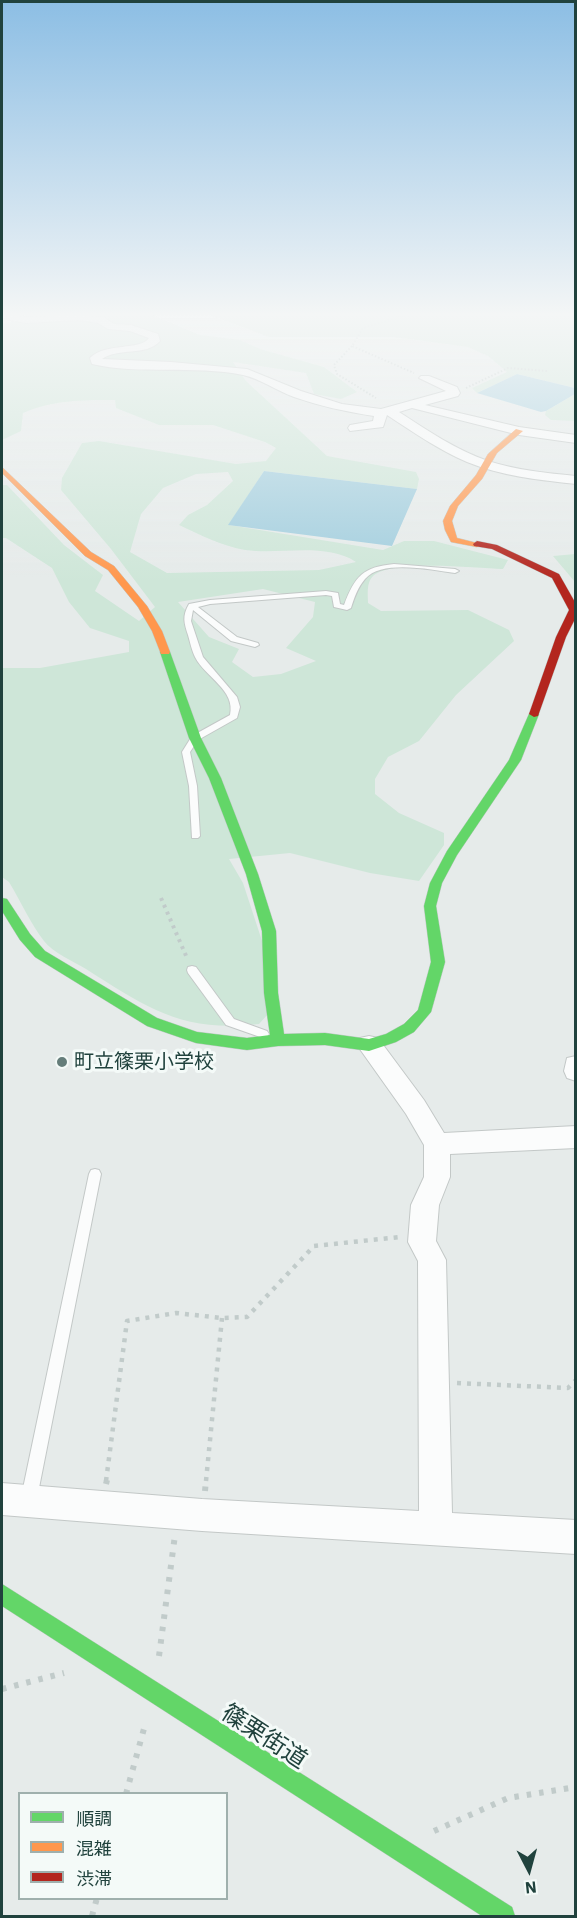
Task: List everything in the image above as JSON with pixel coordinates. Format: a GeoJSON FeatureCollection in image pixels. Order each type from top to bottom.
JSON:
{"type":"FeatureCollection","features":[{"type":"Feature","properties":{"kind":"street"},"geometry":{"type":"LineString","coordinates":[[333,405],[341,407],[442,411],[519,431],[576,439]]}},
{"type":"Feature","properties":{"kind":"street"},"geometry":{"type":"LineString","coordinates":[[354,428],[379,424],[396,410],[415,405]]}},
{"type":"Feature","properties":{"kind":"street"},"geometry":{"type":"LineString","coordinates":[[396,410],[431,438],[485,464],[520,473],[576,480]]}},
{"type":"Feature","properties":{"kind":"street"},"geometry":{"type":"LineString","coordinates":[[2,902],[25,937],[40,954],[152,1022],[196,1037],[247,1044],[278,1040],[325,1039],[369,1045],[391,1038],[409,1028],[423,1012],[438,962],[429,906],[436,883],[451,854],[515,760],[527,734],[561,637],[574,610],[556,576],[504,551],[454,540],[450,536],[448,524],[452,505],[482,474],[485,464],[519,431]]}},
{"type":"Feature","properties":{"kind":"street"},"geometry":{"type":"LineString","coordinates":[[2,469],[88,554],[111,568],[142,606],[157,630],[177,680],[195,738],[215,778],[252,874],[269,932],[271,993],[278,1040]]}},
{"type":"Feature","properties":{"kind":"street"},"geometry":{"type":"LineString","coordinates":[[369,1045],[415,1107],[437,1144],[437,1177],[425,1205],[422,1242],[432,1260],[436,1530]]}},
{"type":"Feature","properties":{"kind":"street"},"geometry":{"type":"LineString","coordinates":[[576,1065],[576,1071]]}},
{"type":"Feature","properties":{"kind":"street"},"geometry":{"type":"LineString","coordinates":[[437,1144],[576,1137]]}},
{"type":"Feature","properties":{"kind":"street"},"geometry":{"type":"LineString","coordinates":[[15,1500],[190,1514],[576,1537]]}},
{"type":"Feature","properties":{"kind":"street","name":"篠栗街道"},"geometry":{"type":"LineString","coordinates":[[2,1594],[503,1917]]}},
{"type":"Feature","properties":{"kind":"lane"},"geometry":{"type":"LineString","coordinates":[[195,836],[193,786],[186,752],[195,738],[234,716],[236,707],[232,697],[199,658],[187,621],[188,612],[192,606],[210,602],[326,593],[334,595],[337,605],[347,608],[363,576],[374,570],[414,565],[455,571]]}},
{"type":"Feature","properties":{"kind":"lane"},"geometry":{"type":"LineString","coordinates":[[192,606],[234,639],[255,645]]}},
{"type":"Feature","properties":{"kind":"lane"},"geometry":{"type":"LineString","coordinates":[[192,970],[230,1022],[278,1040]]}},
{"type":"Feature","properties":{"kind":"lane"},"geometry":{"type":"LineString","coordinates":[[15,1500],[95,1173]]}},
{"type":"Feature","properties":{"kind":"path"},"geometry":{"type":"LineString","coordinates":[[387,405],[396,410]]}},
{"type":"Feature","properties":{"kind":"path"},"geometry":{"type":"LineString","coordinates":[[161,898],[192,970]]}},
{"type":"Feature","properties":{"kind":"path"},"geometry":{"type":"LineString","coordinates":[[103,1508],[127,1321],[176,1312],[222,1318],[247,1317],[314,1246],[423,1234]]}},
{"type":"Feature","properties":{"kind":"path"},"geometry":{"type":"LineString","coordinates":[[127,1792],[154,1693],[190,1514],[222,1318]]}},
{"type":"Feature","properties":{"kind":"path"},"geometry":{"type":"LineString","coordinates":[[435,1382],[548,1389],[568,1388],[576,1380]]}},
{"type":"Feature","properties":{"kind":"path"},"geometry":{"type":"LineString","coordinates":[[2,1689],[63,1675],[85,1648]]}},
{"type":"Feature","properties":{"kind":"path"},"geometry":{"type":"LineString","coordinates":[[396,1848],[508,1798],[576,1787]]}},
{"type":"Feature","properties":{"kind":"path"},"geometry":{"type":"LineString","coordinates":[[92,1917],[97,1900]]}},
{"type":"Feature","properties":{"kind":"green space"},"geometry":{"type":"Polygon","coordinates":[[[2,405],[49,405],[23,413],[21,431],[2,440],[2,405]]]}},
{"type":"Feature","properties":{"kind":"green space"},"geometry":{"type":"Polygon","coordinates":[[[116,405],[271,405],[327,456],[416,472],[419,479],[417,489],[264,471],[229,525],[383,550],[404,541],[434,541],[508,560],[503,569],[455,566],[397,568],[373,576],[369,582],[368,603],[381,611],[468,610],[509,630],[514,641],[456,695],[419,741],[388,757],[375,779],[375,794],[399,813],[444,833],[444,845],[419,881],[370,873],[290,853],[229,859],[243,883],[264,947],[268,1014],[259,1024],[208,1025],[187,1021],[148,1006],[128,995],[48,945],[9,882],[2,877],[2,668],[40,668],[129,652],[129,641],[90,628],[69,602],[52,568],[6,538],[2,538],[2,485],[7,485],[64,545],[103,575],[95,591],[139,621],[155,607],[111,549],[61,490],[62,478],[82,443],[99,441],[236,464],[266,461],[276,448],[265,442],[213,425],[159,425],[116,408],[116,405]],[[228,472],[196,474],[163,488],[141,514],[130,552],[167,573],[319,570],[356,562],[331,552],[245,550],[220,543],[179,525],[188,515],[207,505],[233,481],[228,472]],[[263,589],[178,602],[209,637],[239,649],[232,662],[253,677],[281,674],[316,661],[286,648],[313,617],[315,602],[263,589]]]}},
{"type":"Feature","properties":{"kind":"green space"},"geometry":{"type":"Polygon","coordinates":[[[557,405],[575,405],[575,421],[551,420],[545,415],[546,411],[557,405]]]}},
{"type":"Feature","properties":{"kind":"green space"},"geometry":{"type":"Polygon","coordinates":[[[576,554],[575,582],[553,556],[576,554]]]}},
{"type":"Feature","properties":{"kind":"water"},"geometry":{"type":"Polygon","coordinates":[[[516,405],[557,405],[541,412],[516,405]]]}},
{"type":"Feature","properties":{"kind":"water"},"geometry":{"type":"Polygon","coordinates":[[[264,471],[417,489],[392,546],[228,525],[264,471]]]}},
{"type":"Feature","properties":{"kind":"traffic: fast"},"geometry":{"type":"LineString","coordinates":[[165,652],[195,738],[215,778],[252,874],[269,931],[271,993],[278,1040]]}},
{"type":"Feature","properties":{"kind":"traffic: fast"},"geometry":{"type":"LineString","coordinates":[[2,902],[25,937],[40,954],[152,1022],[196,1037],[247,1044],[278,1040],[325,1039],[369,1045],[391,1038],[409,1028],[424,1012],[438,962],[430,906],[436,883],[451,854],[515,760],[534,714]]}},
{"type":"Feature","properties":{"kind":"traffic: fast"},"geometry":{"type":"LineString","coordinates":[[2,1594],[503,1916]]}},
{"type":"Feature","properties":{"kind":"traffic: slow"},"geometry":{"type":"LineString","coordinates":[[477,544],[454,540],[449,530],[450,513],[459,498],[479,477],[491,456],[519,431]]}},
{"type":"Feature","properties":{"kind":"traffic: slow"},"geometry":{"type":"LineString","coordinates":[[2,469],[88,554],[111,568],[142,606],[157,631],[165,652]]}},
{"type":"Feature","properties":{"kind":"traffic: jam"},"geometry":{"type":"LineString","coordinates":[[477,544],[494,547],[556,576],[574,610],[561,637],[534,714]]}},
{"type":"Feature","properties":{"kind":"place","name":"町立篠栗小学校"},"geometry":{"type":"Point","coordinates":[62,1062]}}]}
